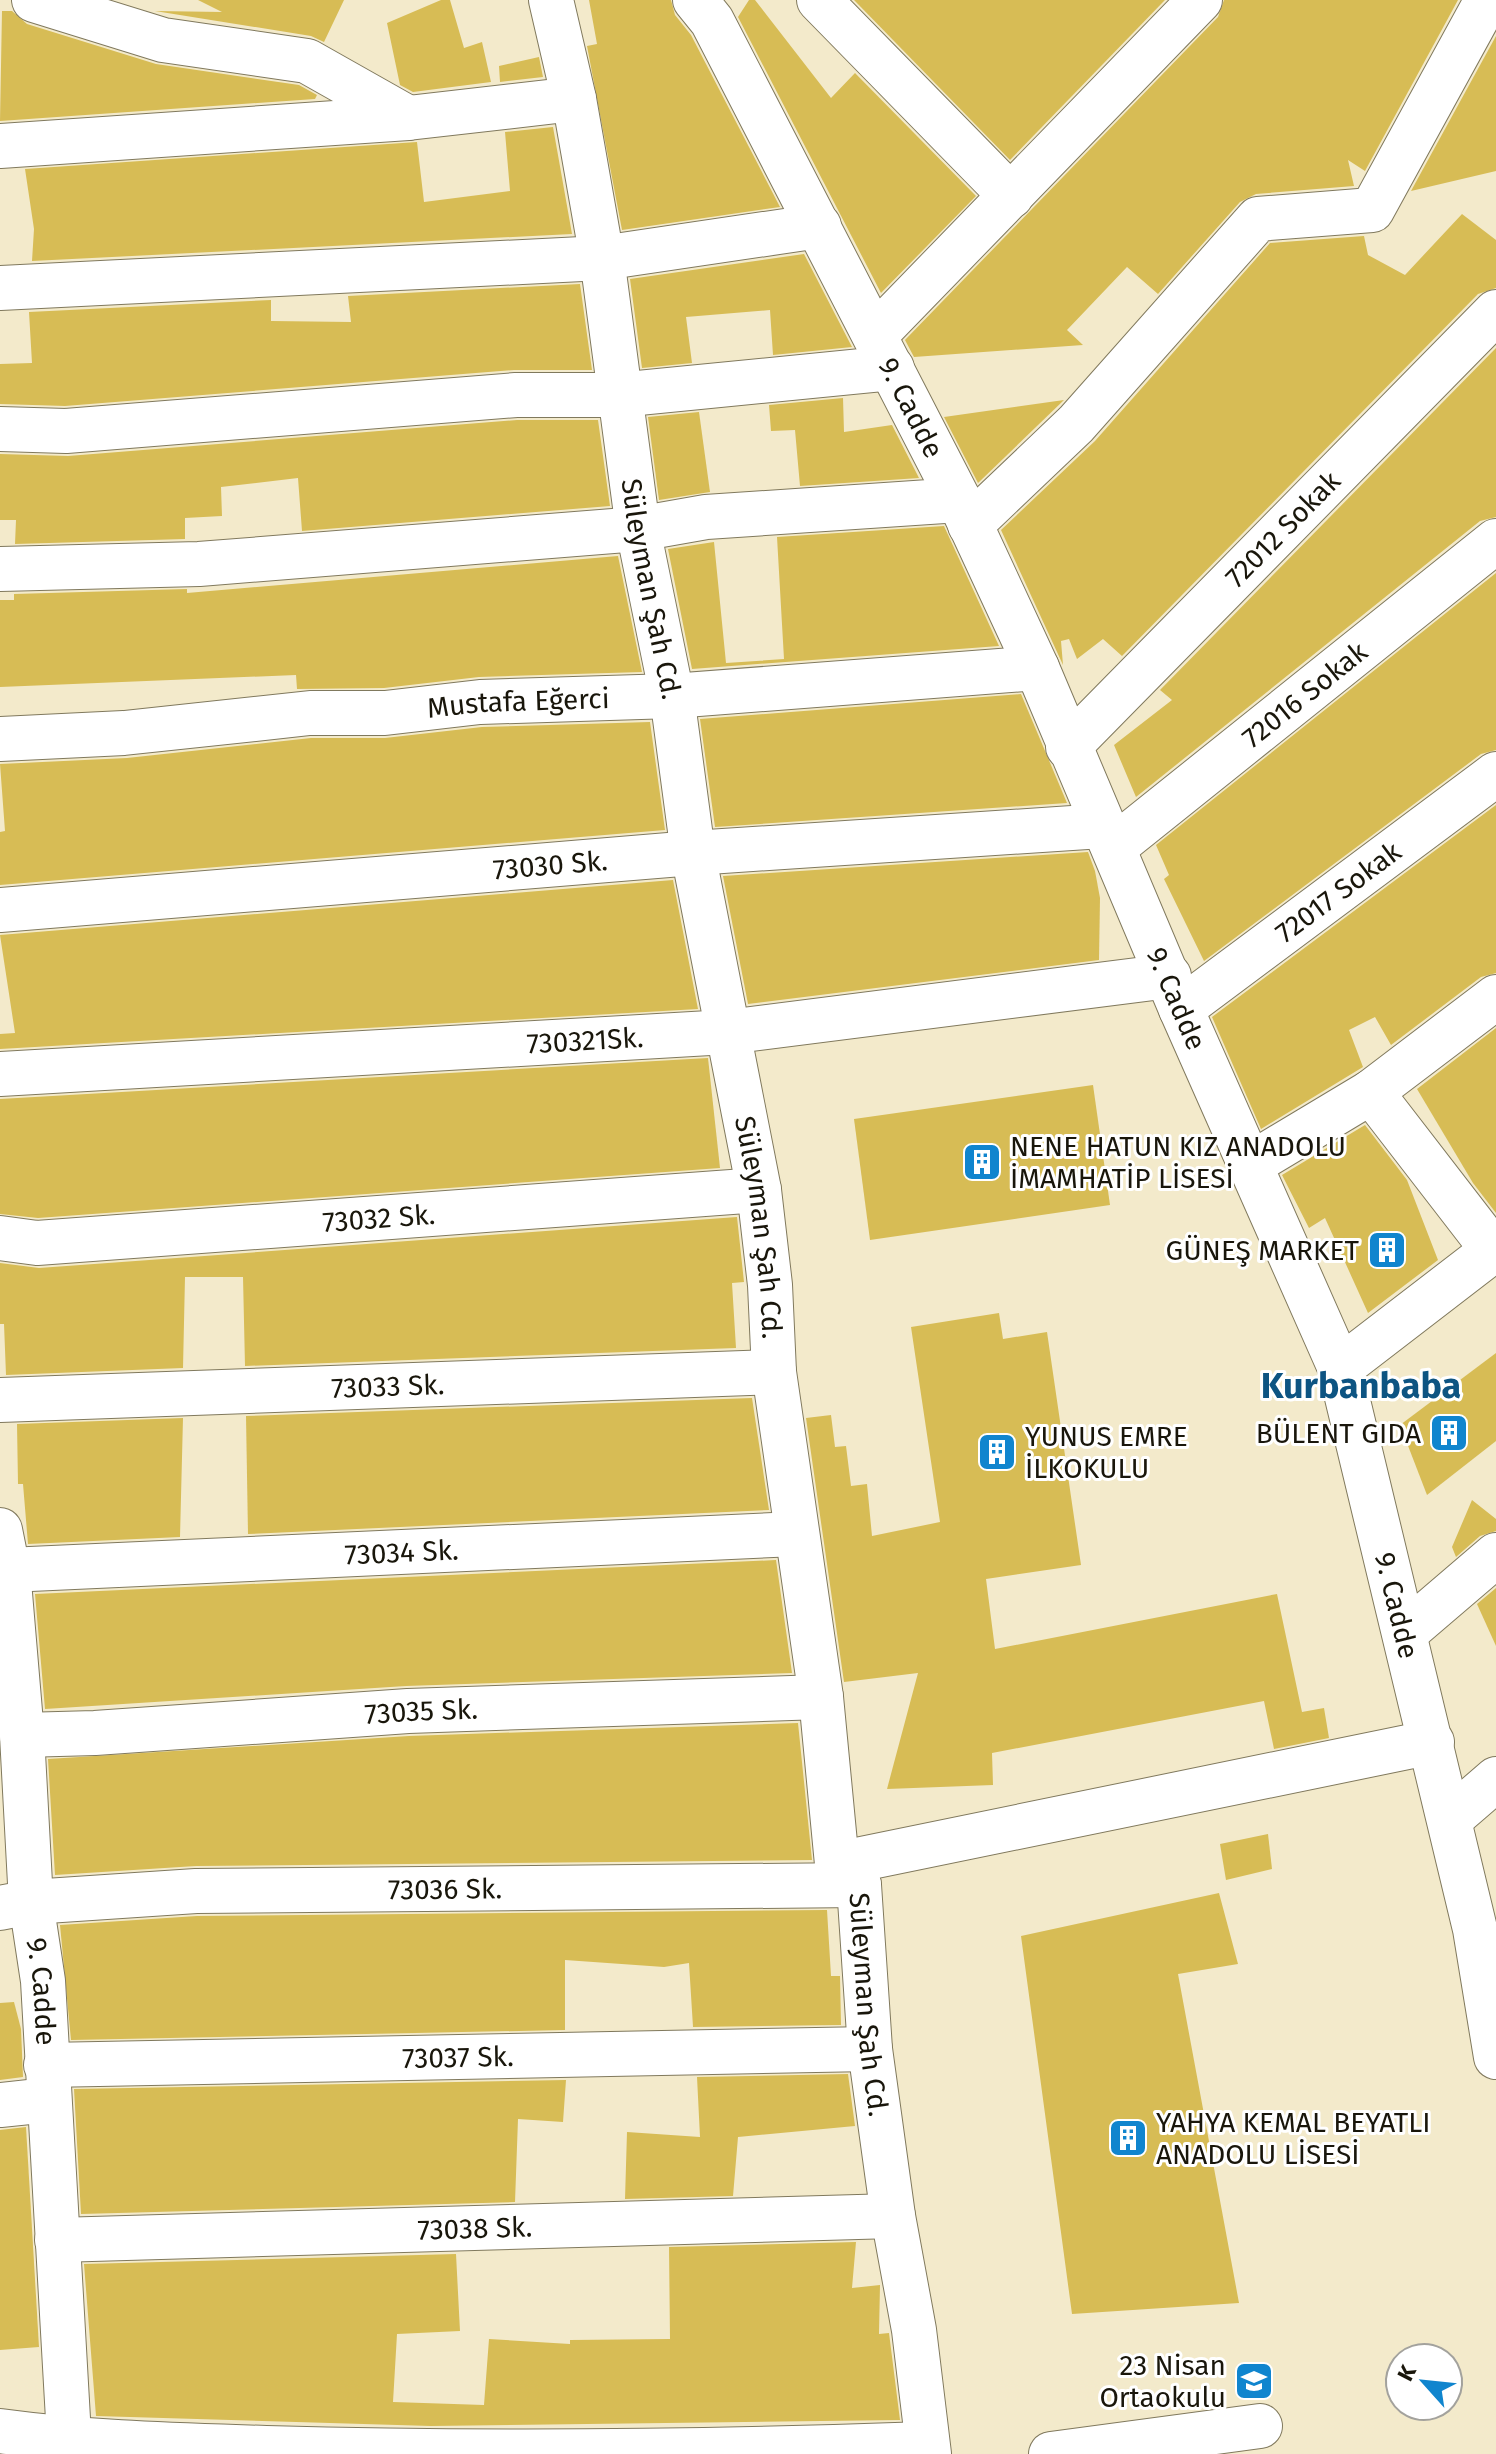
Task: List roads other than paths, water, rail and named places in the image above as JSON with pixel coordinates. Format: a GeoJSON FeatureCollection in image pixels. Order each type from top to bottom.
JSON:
{"type":"FeatureCollection","features":[{"type":"Feature","properties":{"kind":"street"},"geometry":{"type":"LineString","coordinates":[[34,0],[163,40],[307,61],[408,118]]}},
{"type":"Feature","properties":{"kind":"street","name":"Süleyman Şah Cd."},"geometry":{"type":"LineString","coordinates":[[551,0],[574,99],[602,258],[638,529],[672,696],[693,853],[759,1190],[770,1285],[774,1372],[848,1875],[893,2216],[914,2330],[928,2449]]}},
{"type":"Feature","properties":{"kind":"street"},"geometry":{"type":"LineString","coordinates":[[819,0],[1011,196]]}},
{"type":"Feature","properties":{"kind":"street"},"geometry":{"type":"LineString","coordinates":[[0,569],[199,564],[638,529],[706,517],[965,512],[1076,424],[1258,219],[1372,210],[1487,0]]}},
{"type":"Feature","properties":{"kind":"street"},"geometry":{"type":"LineString","coordinates":[[0,429],[66,431],[516,395],[618,395],[883,352],[1011,196],[1195,1]]}},
{"type":"Feature","properties":{"kind":"street","name":"9. Cadde"},"geometry":{"type":"LineString","coordinates":[[712,7],[819,226],[965,512],[1037,668],[1068,747],[1340,1368],[1406,1632],[1475,1929],[1492,2012],[1496,2057]]}},
{"type":"Feature","properties":{"kind":"street"},"geometry":{"type":"LineString","coordinates":[[0,146],[408,118],[574,99]]}},
{"type":"Feature","properties":{"kind":"street"},"geometry":{"type":"LineString","coordinates":[[0,288],[602,258],[819,226]]}},
{"type":"Feature","properties":{"kind":"street","name":"72012 Sokak"},"geometry":{"type":"LineString","coordinates":[[1068,747],[1496,312]]}},
{"type":"Feature","properties":{"kind":"street","name":"72016 Sokak"},"geometry":{"type":"LineString","coordinates":[[1108,836],[1496,541]]}},
{"type":"Feature","properties":{"kind":"street","name":"Mustafa Eğerci"},"geometry":{"type":"LineString","coordinates":[[0,739],[124,733],[310,713],[385,713],[480,702],[672,696],[1037,668]]}},
{"type":"Feature","properties":{"kind":"street","name":"72017 Sokak"},"geometry":{"type":"LineString","coordinates":[[1175,993],[1496,774]]}},
{"type":"Feature","properties":{"kind":"street","name":"73030 Sk."},"geometry":{"type":"LineString","coordinates":[[0,910],[693,853],[1108,836]]}},
{"type":"Feature","properties":{"kind":"street","name":"730321Sk."},"geometry":{"type":"LineString","coordinates":[[0,1074],[727,1032],[1175,993]]}},
{"type":"Feature","properties":{"kind":"street"},"geometry":{"type":"LineString","coordinates":[[1251,1164],[1371,1092],[1496,997]]}},
{"type":"Feature","properties":{"kind":"street"},"geometry":{"type":"LineString","coordinates":[[1340,1368],[1495,1249],[1371,1092]]}},
{"type":"Feature","properties":{"kind":"street","name":"73032 Sk."},"geometry":{"type":"LineString","coordinates":[[0,1238],[37,1243],[759,1190]]}},
{"type":"Feature","properties":{"kind":"street","name":"73033 Sk."},"geometry":{"type":"LineString","coordinates":[[0,1400],[774,1372]]}},
{"type":"Feature","properties":{"kind":"street","name":"73034 Sk."},"geometry":{"type":"LineString","coordinates":[[4,1573],[796,1534]]}},
{"type":"Feature","properties":{"kind":"street"},"geometry":{"type":"LineString","coordinates":[[1406,1632],[1496,1555]]}},
{"type":"Feature","properties":{"kind":"street","name":"9. Cadde"},"geometry":{"type":"LineString","coordinates":[[4,1573],[14,1713],[16,1905],[43,1981],[70,2447]]}},
{"type":"Feature","properties":{"kind":"street","name":"73035 Sk."},"geometry":{"type":"LineString","coordinates":[[14,1713],[95,1733],[408,1711],[821,1697]]}},
{"type":"Feature","properties":{"kind":"street","name":"73036 Sk."},"geometry":{"type":"LineString","coordinates":[[16,1905],[196,1891],[848,1875],[1432,1742]]}},
{"type":"Feature","properties":{"kind":"street"},"geometry":{"type":"LineString","coordinates":[[1450,1819],[1496,1779]]}},
{"type":"Feature","properties":{"kind":"street","name":"73037 Sk."},"geometry":{"type":"LineString","coordinates":[[0,2105],[47,2083],[870,2049]]}},
{"type":"Feature","properties":{"kind":"street","name":"73038 Sk."},"geometry":{"type":"LineString","coordinates":[[57,2240],[893,2216]]}},
{"type":"Feature","properties":{"kind":"street"},"geometry":{"type":"LineString","coordinates":[[1051,2454],[1260,2426]]}},
{"type":"Feature","properties":{"kind":"street"},"geometry":{"type":"LineString","coordinates":[[0,2431],[70,2447],[639,2453],[928,2449]]}},
{"type":"Feature","properties":{"kind":"place","name":"NENE HATUN KIZ ANADOLU İMAMHATİP LİSESİ"},"geometry":{"type":"Point","coordinates":[982,1162]}},
{"type":"Feature","properties":{"kind":"place","name":"GÜNEŞ MARKET"},"geometry":{"type":"Point","coordinates":[1387,1250]}},
{"type":"Feature","properties":{"kind":"place","name":"BÜLENT GIDA"},"geometry":{"type":"Point","coordinates":[1449,1433]}},
{"type":"Feature","properties":{"kind":"place","name":"YUNUS EMRE İLKOKULU"},"geometry":{"type":"Point","coordinates":[997,1452]}},
{"type":"Feature","properties":{"kind":"place","name":"YAHYA KEMAL BEYATLI ANADOLU LİSESİ"},"geometry":{"type":"Point","coordinates":[1128,2138]}},
{"type":"Feature","properties":{"kind":"place","name":"23 Nisan Ortaokulu"},"geometry":{"type":"Point","coordinates":[1254,2381]}},
{"type":"Feature","properties":{"kind":"district","name":"Kurbanbaba"},"geometry":{"type":"Point","coordinates":[1361,1385]}}]}
